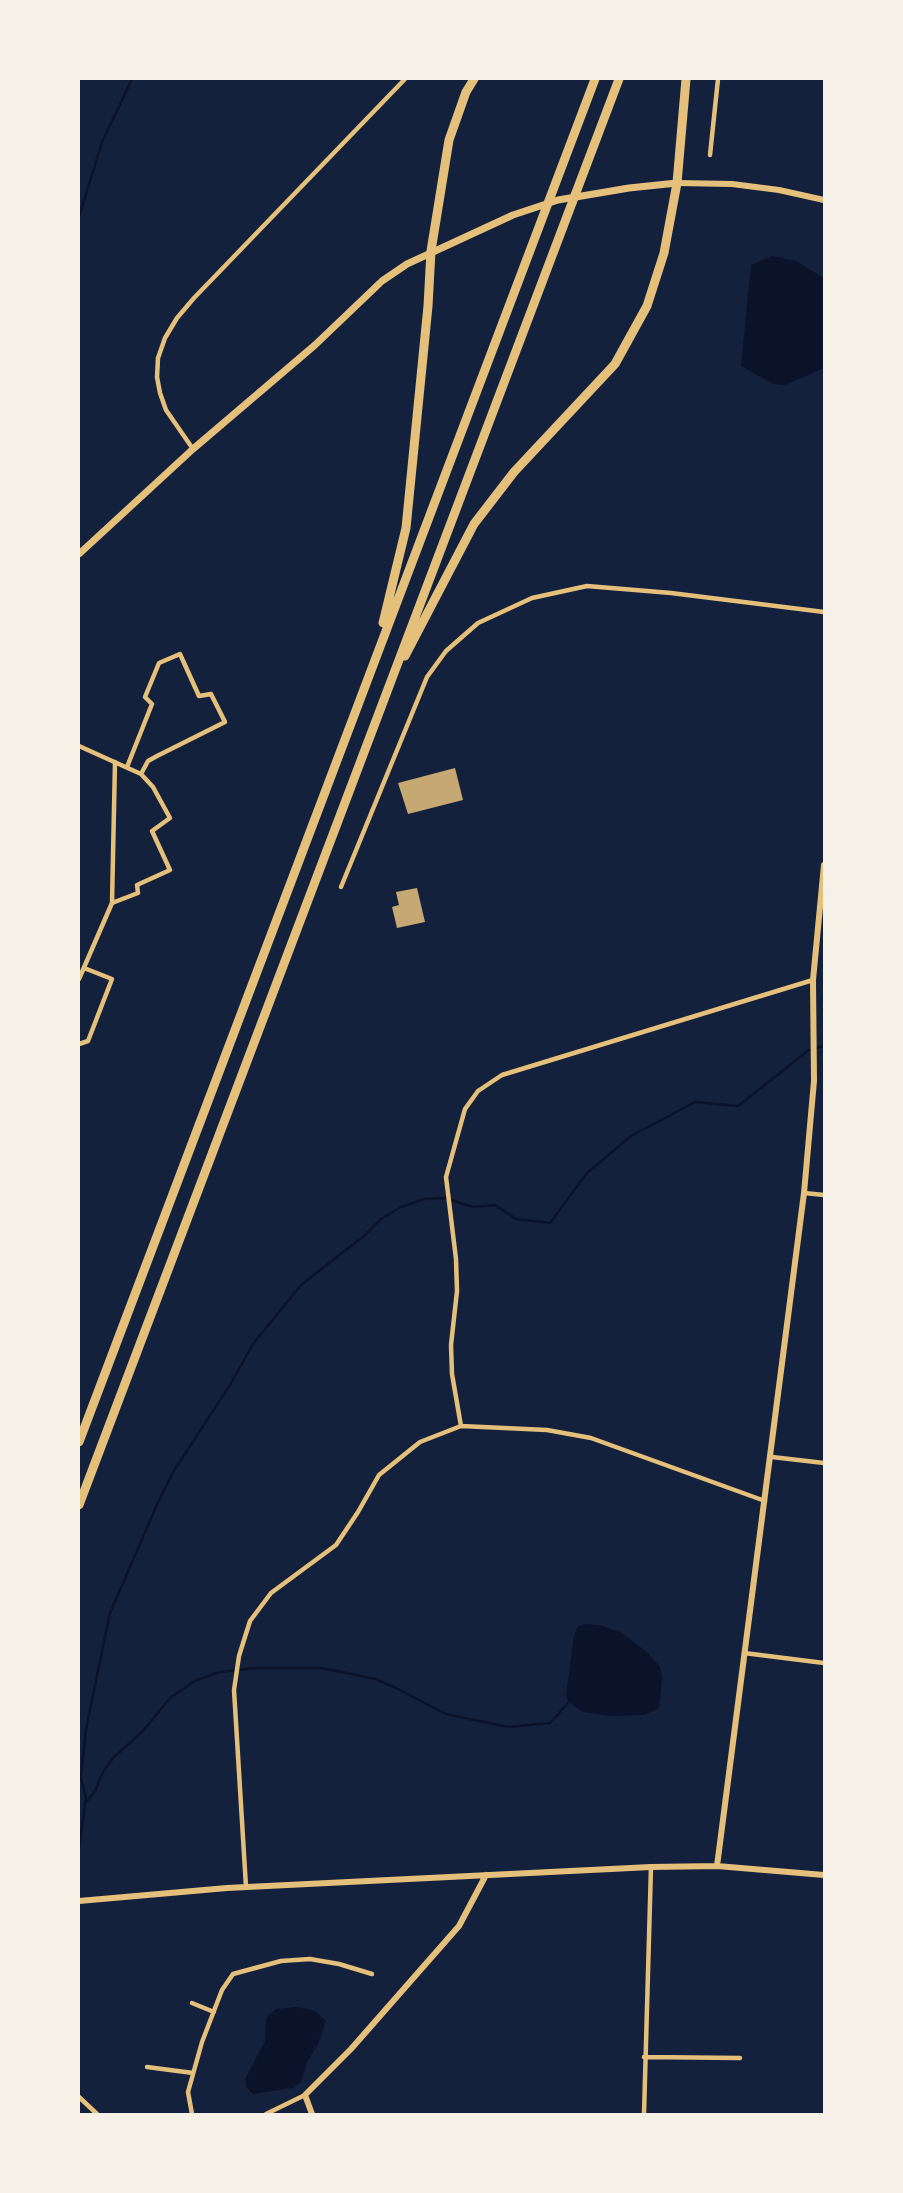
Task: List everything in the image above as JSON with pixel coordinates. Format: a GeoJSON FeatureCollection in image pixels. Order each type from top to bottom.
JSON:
{"type":"FeatureCollection","features":[{"type":"Feature","properties":{"kind":"highway"},"geometry":{"type":"LineString","coordinates":[[373,662],[406,528],[428,306],[430,251],[449,140],[466,92],[474,79]]}},
{"type":"Feature","properties":{"kind":"highway"},"geometry":{"type":"LineString","coordinates":[[79,1441],[595,79]]}},
{"type":"Feature","properties":{"kind":"highway"},"geometry":{"type":"LineString","coordinates":[[79,1505],[619,79]]}},
{"type":"Feature","properties":{"kind":"highway"},"geometry":{"type":"LineString","coordinates":[[384,698],[474,524],[514,472],[615,364],[647,306],[664,253],[677,183],[686,79]]}},
{"type":"Feature","properties":{"kind":"main road"},"geometry":{"type":"LineString","coordinates":[[79,554],[193,449],[315,345],[382,281],[430,251],[513,215],[558,200],[677,183]]}},
{"type":"Feature","properties":{"kind":"street"},"geometry":{"type":"LineString","coordinates":[[193,449],[166,410],[160,393],[158,359],[165,338],[194,298],[405,79]]}},
{"type":"Feature","properties":{"kind":"street"},"geometry":{"type":"LineString","coordinates":[[710,155],[718,79]]}},
{"type":"Feature","properties":{"kind":"street"},"geometry":{"type":"LineString","coordinates":[[677,183],[732,184],[779,190],[824,200]]}},
{"type":"Feature","properties":{"kind":"street"},"geometry":{"type":"LineString","coordinates":[[341,887],[427,677],[446,652],[478,623],[531,598],[587,586],[671,593],[824,612]]}},
{"type":"Feature","properties":{"kind":"street"},"geometry":{"type":"LineString","coordinates":[[127,767],[152,704],[145,697],[159,663],[180,654],[199,696],[211,694],[225,722],[148,761],[141,774]]}},
{"type":"Feature","properties":{"kind":"street"},"geometry":{"type":"LineString","coordinates":[[79,746],[141,774],[153,787],[170,818],[152,831],[170,870],[137,886],[138,893],[111,903]]}},
{"type":"Feature","properties":{"kind":"street"},"geometry":{"type":"LineString","coordinates":[[79,979],[111,903],[115,762]]}},
{"type":"Feature","properties":{"kind":"street"},"geometry":{"type":"LineString","coordinates":[[717,1866],[743,1653],[772,1457],[804,1193],[814,1081],[813,980],[824,865]]}},
{"type":"Feature","properties":{"kind":"street"},"geometry":{"type":"LineString","coordinates":[[79,1044],[88,1041],[112,979],[84,968]]}},
{"type":"Feature","properties":{"kind":"street"},"geometry":{"type":"LineString","coordinates":[[461,1426],[452,1374],[451,1345],[457,1291],[446,1177],[465,1109],[478,1091],[502,1075],[813,980]]}},
{"type":"Feature","properties":{"kind":"street"},"geometry":{"type":"LineString","coordinates":[[804,1193],[824,1195]]}},
{"type":"Feature","properties":{"kind":"street"},"geometry":{"type":"LineString","coordinates":[[246,1887],[234,1690],[239,1656],[250,1620],[271,1593],[337,1545],[379,1475],[420,1442],[461,1426],[547,1430],[591,1438],[766,1502]]}},
{"type":"Feature","properties":{"kind":"street"},"geometry":{"type":"LineString","coordinates":[[772,1457],[824,1463]]}},
{"type":"Feature","properties":{"kind":"street"},"geometry":{"type":"LineString","coordinates":[[743,1653],[824,1663]]}},
{"type":"Feature","properties":{"kind":"street"},"geometry":{"type":"LineString","coordinates":[[79,1901],[246,1887],[651,1867],[717,1866],[824,1875]]}},
{"type":"Feature","properties":{"kind":"street"},"geometry":{"type":"LineString","coordinates":[[643,2114],[651,1867]]}},
{"type":"Feature","properties":{"kind":"street"},"geometry":{"type":"LineString","coordinates":[[266,2114],[305,2095],[351,2049],[459,1926],[486,1875]]}},
{"type":"Feature","properties":{"kind":"street"},"geometry":{"type":"LineString","coordinates":[[192,2114],[188,2092],[193,2073],[222,1990],[233,1974],[281,1961],[310,1959],[372,1974]]}},
{"type":"Feature","properties":{"kind":"street"},"geometry":{"type":"LineString","coordinates":[[192,2003],[214,2012]]}},
{"type":"Feature","properties":{"kind":"street"},"geometry":{"type":"LineString","coordinates":[[644,2057],[740,2058]]}},
{"type":"Feature","properties":{"kind":"street"},"geometry":{"type":"LineString","coordinates":[[147,2067],[193,2073]]}},
{"type":"Feature","properties":{"kind":"street"},"geometry":{"type":"LineString","coordinates":[[305,2095],[312,2114]]}},
{"type":"Feature","properties":{"kind":"street"},"geometry":{"type":"LineString","coordinates":[[79,2097],[97,2114]]}},
{"type":"Feature","properties":{"kind":"water"},"geometry":{"type":"Polygon","coordinates":[[[772,256],[796,261],[824,278],[824,368],[785,385],[773,384],[741,366],[751,265],[772,256]]]}},
{"type":"Feature","properties":{"kind":"water"},"geometry":{"type":"Polygon","coordinates":[[[584,1624],[600,1625],[622,1633],[648,1653],[660,1667],[662,1677],[659,1708],[644,1715],[611,1716],[582,1712],[568,1701],[566,1696],[574,1636],[577,1627],[584,1624]]]}},
{"type":"Feature","properties":{"kind":"water"},"geometry":{"type":"Polygon","coordinates":[[[297,2007],[315,2011],[326,2021],[300,2083],[292,2088],[253,2094],[246,2087],[245,2079],[265,2041],[266,2018],[276,2009],[297,2007]]]}},
{"type":"Feature","properties":{"kind":"building"},"geometry":{"type":"Polygon","coordinates":[[[455,768],[463,800],[408,814],[398,783],[455,768]]]}},
{"type":"Feature","properties":{"kind":"building"},"geometry":{"type":"Polygon","coordinates":[[[417,888],[425,922],[397,928],[392,907],[399,905],[396,892],[417,888]]]}},
{"type":"Feature","properties":{"kind":"waterway"},"geometry":{"type":"LineString","coordinates":[[79,217],[102,142],[132,79]]}},
{"type":"Feature","properties":{"kind":"waterway"},"geometry":{"type":"LineString","coordinates":[[81,1775],[86,1729],[110,1613],[156,1507],[173,1472],[230,1385],[253,1344],[301,1285],[365,1235],[381,1219],[401,1207],[425,1199],[445,1198],[473,1207],[495,1205],[516,1219],[550,1223],[587,1173],[631,1136],[695,1102],[738,1106],[809,1050],[824,1046]]}},
{"type":"Feature","properties":{"kind":"waterway"},"geometry":{"type":"LineString","coordinates":[[84,1805],[113,1758],[143,1731],[170,1698],[195,1681],[219,1672],[256,1668],[321,1668],[375,1679],[446,1714],[508,1727],[550,1723],[570,1701]]}},
{"type":"Feature","properties":{"kind":"waterway"},"geometry":{"type":"LineString","coordinates":[[79,1771],[86,1798],[79,1848]]}}]}
